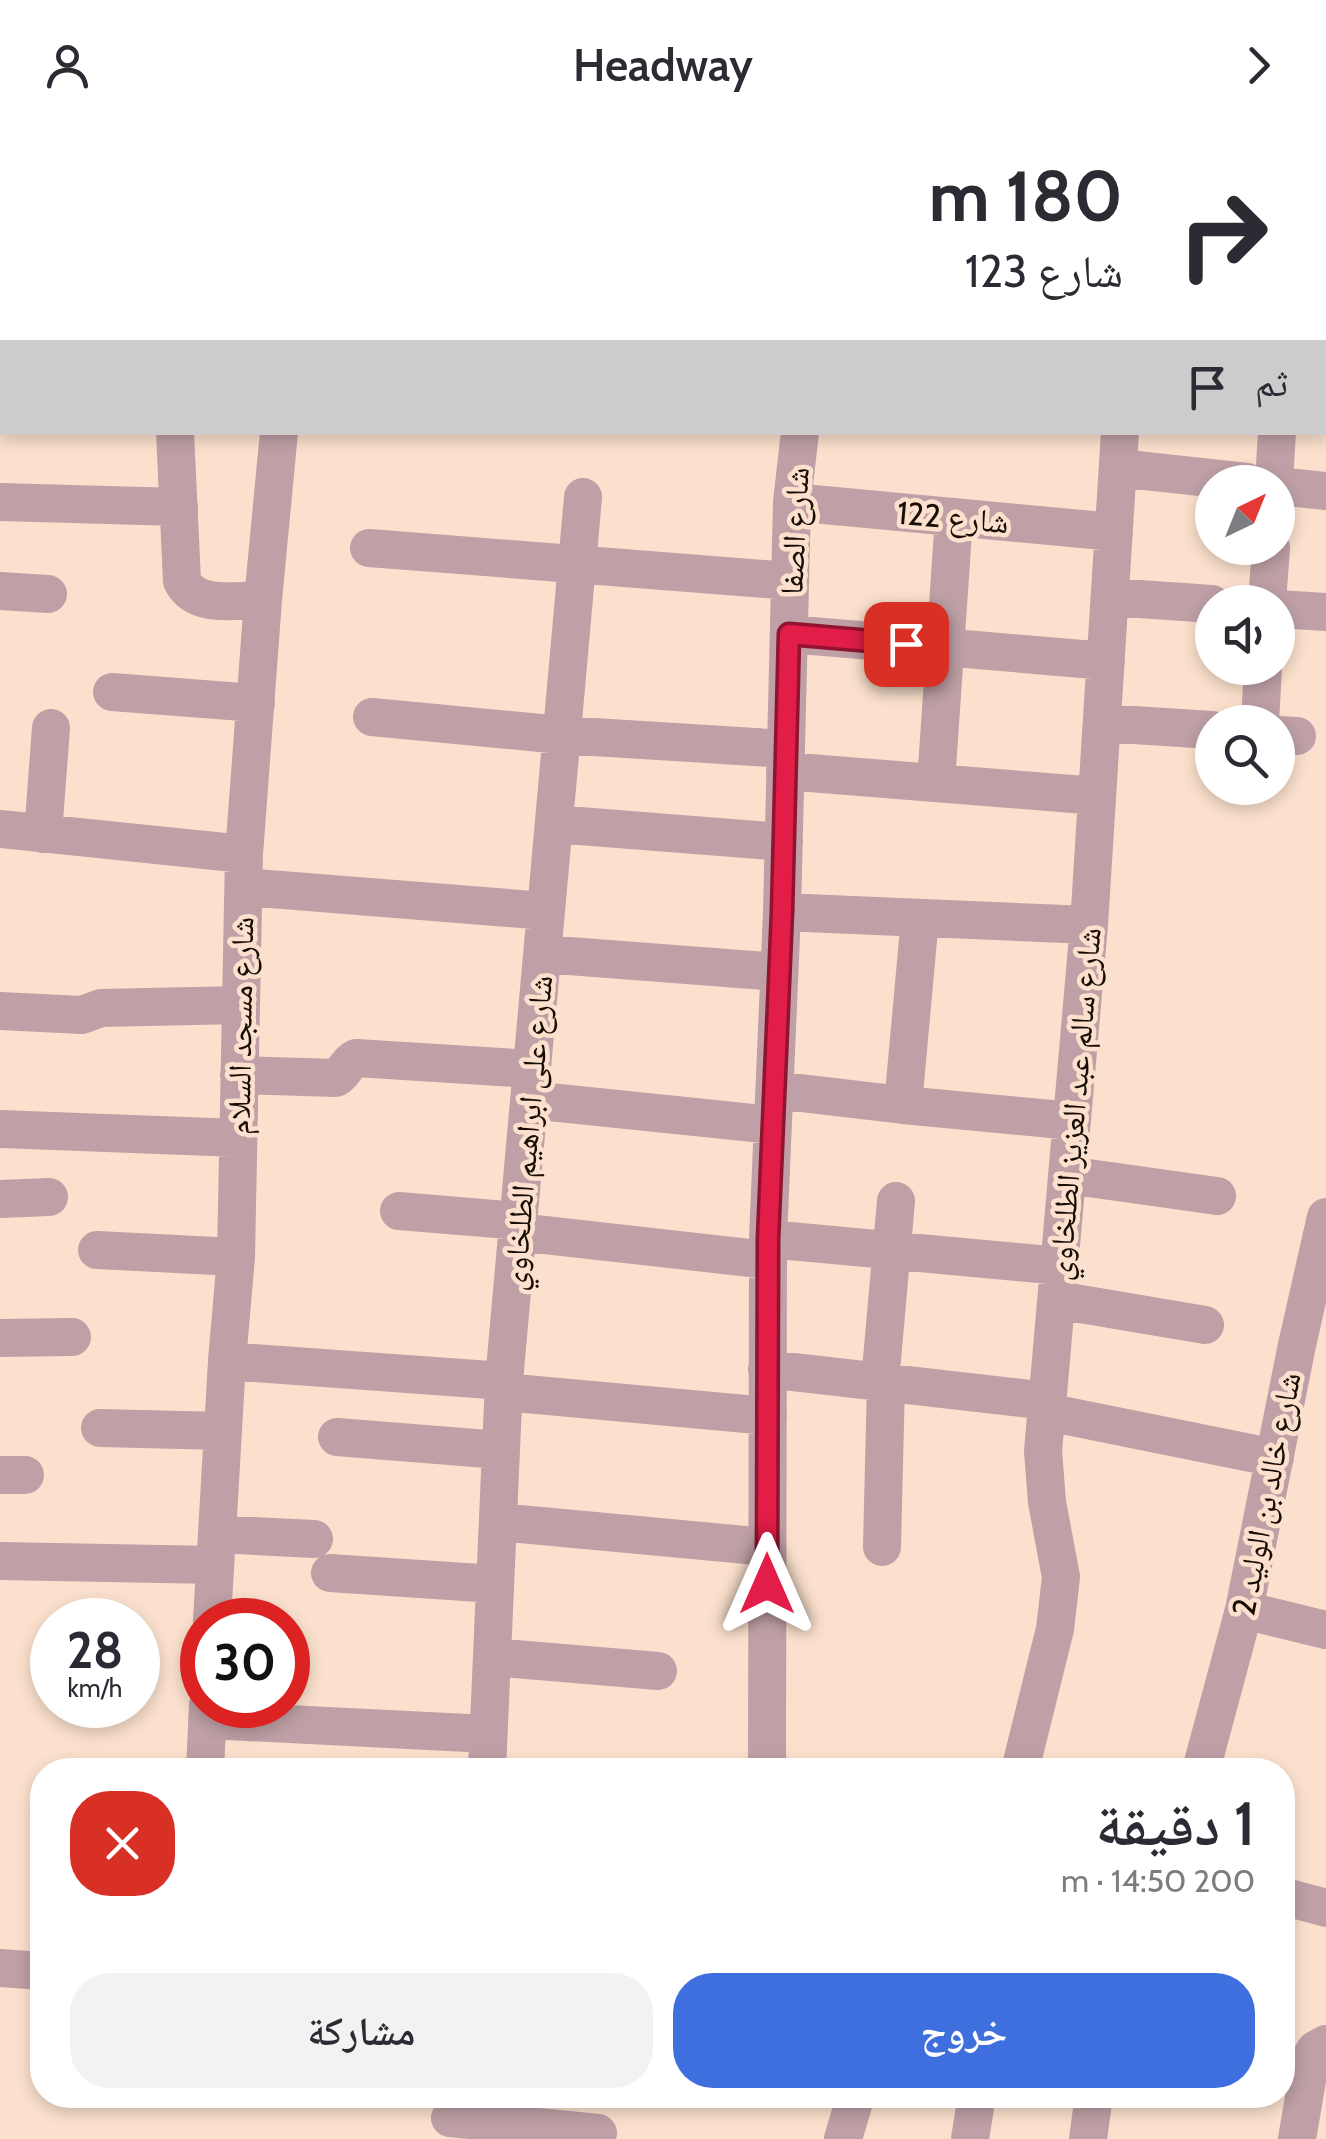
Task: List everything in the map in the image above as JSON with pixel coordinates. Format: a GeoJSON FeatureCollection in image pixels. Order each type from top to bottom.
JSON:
{"type":"FeatureCollection","features":[{"type":"Feature","properties":{"kind":"street"},"geometry":{"type":"LineString","coordinates":[[175,435],[185,588],[205,600],[263,600]]}},
{"type":"Feature","properties":{"kind":"street","name":"شارع مسجد السلام"},"geometry":{"type":"LineString","coordinates":[[213,1598],[236,1257],[244,871],[279,435]]}},
{"type":"Feature","properties":{"kind":"street","name":"شارع الصفا"},"geometry":{"type":"LineString","coordinates":[[771,1758],[768,1249],[782,912],[792,502],[800,435]]}},
{"type":"Feature","properties":{"kind":"street"},"geometry":{"type":"LineString","coordinates":[[1276,465],[1277,435]]}},
{"type":"Feature","properties":{"kind":"street"},"geometry":{"type":"LineString","coordinates":[[1119,450],[1195,469]]}},
{"type":"Feature","properties":{"kind":"street","name":"شارع سالم عبد العزيز الطلخاوي"},"geometry":{"type":"LineString","coordinates":[[1023,1758],[1055,1629],[1061,1577],[1047,1502],[1043,1451],[1089,925],[1119,450]]}},
{"type":"Feature","properties":{"kind":"street"},"geometry":{"type":"LineString","coordinates":[[1295,487],[1326,491]]}},
{"type":"Feature","properties":{"kind":"street","name":"شارع على ابراهيم الطلخاوي"},"geometry":{"type":"LineString","coordinates":[[488,1752],[504,1387],[583,497]]}},
{"type":"Feature","properties":{"kind":"street"},"geometry":{"type":"LineString","coordinates":[[0,502],[179,507]]}},
{"type":"Feature","properties":{"kind":"street","name":"شارع 122"},"geometry":{"type":"LineString","coordinates":[[792,502],[1114,532]]}},
{"type":"Feature","properties":{"kind":"street"},"geometry":{"type":"LineString","coordinates":[[936,783],[954,516]]}},
{"type":"Feature","properties":{"kind":"street"},"geometry":{"type":"LineString","coordinates":[[369,548],[790,581]]}},
{"type":"Feature","properties":{"kind":"street"},"geometry":{"type":"LineString","coordinates":[[0,591],[48,594]]}},
{"type":"Feature","properties":{"kind":"street"},"geometry":{"type":"LineString","coordinates":[[1110,597],[1195,603]]}},
{"type":"Feature","properties":{"kind":"street"},"geometry":{"type":"LineString","coordinates":[[1295,610],[1326,612]]}},
{"type":"Feature","properties":{"kind":"street"},"geometry":{"type":"LineString","coordinates":[[789,634],[1106,661]]}},
{"type":"Feature","properties":{"kind":"street"},"geometry":{"type":"LineString","coordinates":[[112,692],[256,703]]}},
{"type":"Feature","properties":{"kind":"street"},"geometry":{"type":"LineString","coordinates":[[372,717],[786,760],[936,783],[1097,796]]}},
{"type":"Feature","properties":{"kind":"street"},"geometry":{"type":"LineString","coordinates":[[1102,722],[1195,729]]}},
{"type":"Feature","properties":{"kind":"street"},"geometry":{"type":"LineString","coordinates":[[44,834],[51,728]]}},
{"type":"Feature","properties":{"kind":"street"},"geometry":{"type":"LineString","coordinates":[[554,824],[784,842]]}},
{"type":"Feature","properties":{"kind":"street"},"geometry":{"type":"LineString","coordinates":[[0,829],[244,871],[546,911]]}},
{"type":"Feature","properties":{"kind":"street"},"geometry":{"type":"LineString","coordinates":[[782,912],[1089,925]]}},
{"type":"Feature","properties":{"kind":"street"},"geometry":{"type":"LineString","coordinates":[[904,1105],[920,918]]}},
{"type":"Feature","properties":{"kind":"street"},"geometry":{"type":"LineString","coordinates":[[543,954],[779,972]]}},
{"type":"Feature","properties":{"kind":"street"},"geometry":{"type":"LineString","coordinates":[[0,1011],[82,1015],[100,1008],[240,1006]]}},
{"type":"Feature","properties":{"kind":"street"},"geometry":{"type":"LineString","coordinates":[[239,1075],[336,1078],[356,1058],[531,1084],[774,1108],[904,1105],[1072,1120]]}},
{"type":"Feature","properties":{"kind":"street"},"geometry":{"type":"LineString","coordinates":[[0,1129],[238,1138]]}},
{"type":"Feature","properties":{"kind":"street"},"geometry":{"type":"LineString","coordinates":[[1068,1175],[1217,1196]]}},
{"type":"Feature","properties":{"kind":"street"},"geometry":{"type":"LineString","coordinates":[[0,1199],[49,1197]]}},
{"type":"Feature","properties":{"kind":"street"},"geometry":{"type":"LineString","coordinates":[[882,1546],[883,1382],[896,1201]]}},
{"type":"Feature","properties":{"kind":"street"},"geometry":{"type":"LineString","coordinates":[[399,1212],[518,1227],[768,1249],[891,1250],[1058,1283],[1205,1325]]}},
{"type":"Feature","properties":{"kind":"street","name":"شارع خالد بن الوليد 2"},"geometry":{"type":"LineString","coordinates":[[1203,1758],[1244,1610],[1296,1345],[1326,1216]]}},
{"type":"Feature","properties":{"kind":"street"},"geometry":{"type":"LineString","coordinates":[[97,1250],[236,1257]]}},
{"type":"Feature","properties":{"kind":"street"},"geometry":{"type":"LineString","coordinates":[[0,1338],[72,1337]]}},
{"type":"Feature","properties":{"kind":"street"},"geometry":{"type":"LineString","coordinates":[[227,1361],[768,1416]]}},
{"type":"Feature","properties":{"kind":"street"},"geometry":{"type":"LineString","coordinates":[[768,1369],[1048,1407],[1275,1458]]}},
{"type":"Feature","properties":{"kind":"street"},"geometry":{"type":"LineString","coordinates":[[100,1428],[223,1431]]}},
{"type":"Feature","properties":{"kind":"street"},"geometry":{"type":"LineString","coordinates":[[336,1437],[500,1450]]}},
{"type":"Feature","properties":{"kind":"street"},"geometry":{"type":"LineString","coordinates":[[498,1522],[767,1546]]}},
{"type":"Feature","properties":{"kind":"street"},"geometry":{"type":"LineString","coordinates":[[0,1561],[216,1550],[314,1539]]}},
{"type":"Feature","properties":{"kind":"street"},"geometry":{"type":"LineString","coordinates":[[330,1573],[495,1584]]}},
{"type":"Feature","properties":{"kind":"street"},"geometry":{"type":"LineString","coordinates":[[1244,1610],[1326,1630]]}},
{"type":"Feature","properties":{"kind":"street"},"geometry":{"type":"LineString","coordinates":[[492,1657],[658,1671]]}},
{"type":"Feature","properties":{"kind":"street"},"geometry":{"type":"LineString","coordinates":[[310,1724],[488,1752]]}},
{"type":"Feature","properties":{"kind":"street"},"geometry":{"type":"LineString","coordinates":[[206,1758],[207,1728]]}},
{"type":"Feature","properties":{"kind":"street"},"geometry":{"type":"LineString","coordinates":[[1295,1900],[1326,1908]]}},
{"type":"Feature","properties":{"kind":"street"},"geometry":{"type":"LineString","coordinates":[[0,1968],[30,1970]]}},
{"type":"Feature","properties":{"kind":"street"},"geometry":{"type":"LineString","coordinates":[[1295,2091],[1310,2057],[1326,2044]]}},
{"type":"Feature","properties":{"kind":"street"},"geometry":{"type":"LineString","coordinates":[[843,2139],[852,2108]]}},
{"type":"Feature","properties":{"kind":"street"},"geometry":{"type":"LineString","coordinates":[[970,2139],[976,2108]]}},
{"type":"Feature","properties":{"kind":"street"},"geometry":{"type":"LineString","coordinates":[[1088,2139],[1092,2108]]}},
{"type":"Feature","properties":{"kind":"street"},"geometry":{"type":"LineString","coordinates":[[1294,2108],[1298,2139]]}},
{"type":"Feature","properties":{"kind":"street"},"geometry":{"type":"LineString","coordinates":[[450,2117],[598,2133]]}},
{"type":"Feature","properties":{"kind":"route"},"geometry":{"type":"LineString","coordinates":[[767,1584],[768,1239],[789,634],[906,644]]}}]}
